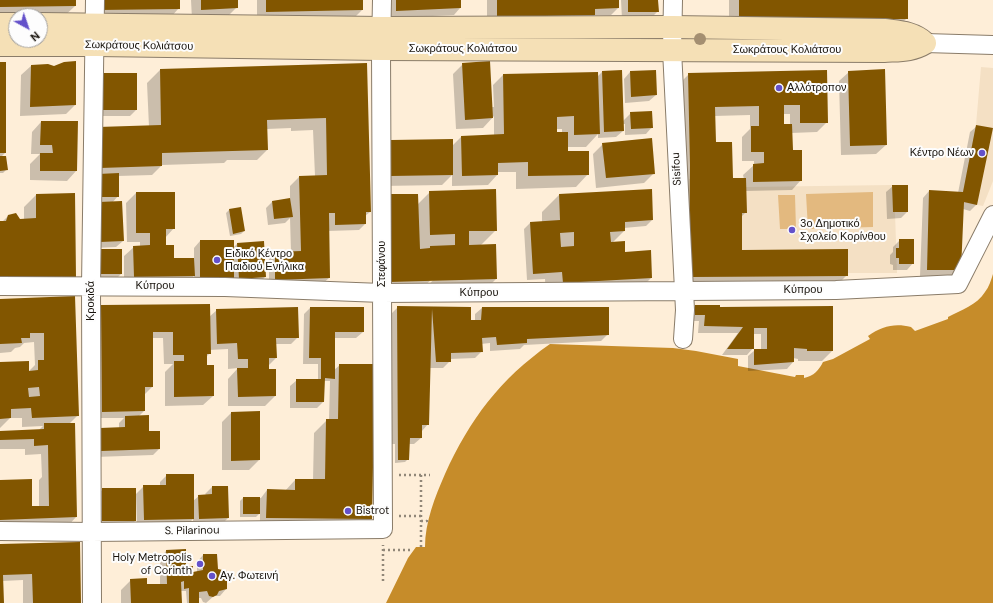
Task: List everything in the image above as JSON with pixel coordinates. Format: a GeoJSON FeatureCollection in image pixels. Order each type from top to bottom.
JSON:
{"type":"FeatureCollection","features":[{"type":"Feature","properties":{"kind":"street","name":"Κροκιδά"},"geometry":{"type":"LineString","coordinates":[[92,603],[91,286],[96,45],[95,0]]}},
{"type":"Feature","properties":{"kind":"street","name":"Στεφάνου"},"geometry":{"type":"LineString","coordinates":[[382,0],[383,529]]}},
{"type":"Feature","properties":{"kind":"street","name":"Sisifou"},"geometry":{"type":"LineString","coordinates":[[673,0],[672,50],[685,310],[683,339]]}},
{"type":"Feature","properties":{"kind":"street","name":"Σωκράτους Κολιάτσου"},"geometry":{"type":"LineString","coordinates":[[48,24],[382,28],[672,27],[884,30],[908,33],[919,37],[925,43]]}},
{"type":"Feature","properties":{"kind":"street","name":"Σωκράτους Κολιάτσου"},"geometry":{"type":"LineString","coordinates":[[0,45],[672,50],[908,50],[917,48],[925,43],[993,45]]}},
{"type":"Feature","properties":{"kind":"street","name":"Κύπρου"},"geometry":{"type":"LineString","coordinates":[[0,286],[225,287],[382,293],[836,290],[958,284],[993,215]]}},
{"type":"Feature","properties":{"kind":"street","name":"S. Pilarinou"},"geometry":{"type":"LineString","coordinates":[[0,531],[92,532],[383,529]]}},
{"type":"Feature","properties":{"kind":"path"},"geometry":{"type":"LineString","coordinates":[[414,475],[430,475]]}},
{"type":"Feature","properties":{"kind":"path"},"geometry":{"type":"LineString","coordinates":[[421,475],[421,547]]}},
{"type":"Feature","properties":{"kind":"path"},"geometry":{"type":"LineString","coordinates":[[414,516],[421,516]]}},
{"type":"Feature","properties":{"kind":"path"},"geometry":{"type":"LineString","coordinates":[[421,521],[427,520],[427,518]]}},
{"type":"Feature","properties":{"kind":"path"},"geometry":{"type":"LineString","coordinates":[[382,581],[383,529]]}},
{"type":"Feature","properties":{"kind":"path"},"geometry":{"type":"LineString","coordinates":[[383,550],[411,550]]}},
{"type":"Feature","properties":{"kind":"shaded area","name":"Κέντρο Νέων"},"geometry":{"type":"Polygon","coordinates":[[[981,67],[993,68],[993,181],[983,206],[961,202],[976,125],[981,67]]]}},
{"type":"Feature","properties":{"kind":"shaded area","name":"3ο Δημοτικό Σχολείο Κορίνθου"},"geometry":{"type":"Polygon","coordinates":[[[746,178],[746,187],[892,185],[893,212],[895,212],[897,273],[848,273],[848,276],[689,277],[689,179],[746,178]]]}},
{"type":"Feature","properties":{"kind":"shaded area"},"geometry":{"type":"Polygon","coordinates":[[[873,192],[873,227],[808,229],[806,194],[873,192]]]}},
{"type":"Feature","properties":{"kind":"shaded area"},"geometry":{"type":"Polygon","coordinates":[[[778,195],[795,195],[796,229],[780,229],[778,195]]]}},
{"type":"Feature","properties":{"kind":"shaded area"},"geometry":{"type":"Polygon","coordinates":[[[993,274],[993,603],[386,603],[408,558],[416,547],[425,547],[425,538],[434,501],[445,474],[465,435],[476,418],[501,386],[532,357],[550,344],[673,348],[696,351],[738,359],[738,366],[795,377],[796,375],[804,375],[804,378],[811,376],[816,372],[823,362],[833,359],[870,339],[868,336],[878,330],[889,326],[900,325],[911,327],[915,331],[948,319],[948,317],[968,307],[982,297],[988,288],[993,274]]]}},
{"type":"Feature","properties":{"kind":"building"},"geometry":{"type":"Polygon","coordinates":[[[0,0],[76,0],[76,6],[0,7],[0,0]]]}},
{"type":"Feature","properties":{"kind":"building"},"geometry":{"type":"Polygon","coordinates":[[[99,0],[180,0],[180,9],[99,10],[99,0]]]}},
{"type":"Feature","properties":{"kind":"building"},"geometry":{"type":"Polygon","coordinates":[[[201,0],[238,0],[238,8],[201,10],[201,0]]]}},
{"type":"Feature","properties":{"kind":"building"},"geometry":{"type":"Polygon","coordinates":[[[266,0],[363,0],[363,10],[266,12],[266,0]]]}},
{"type":"Feature","properties":{"kind":"building"},"geometry":{"type":"Polygon","coordinates":[[[396,0],[461,0],[461,8],[396,11],[396,0]]]}},
{"type":"Feature","properties":{"kind":"building"},"geometry":{"type":"Polygon","coordinates":[[[497,0],[619,0],[619,8],[595,9],[595,15],[497,17],[497,0]]]}},
{"type":"Feature","properties":{"kind":"building"},"geometry":{"type":"Polygon","coordinates":[[[628,0],[658,0],[659,12],[628,12],[628,0]]]}},
{"type":"Feature","properties":{"kind":"building"},"geometry":{"type":"Polygon","coordinates":[[[739,0],[908,0],[908,19],[739,19],[739,0]]]}},
{"type":"Feature","properties":{"kind":"building"},"geometry":{"type":"Polygon","coordinates":[[[76,61],[76,105],[30,107],[31,65],[48,64],[54,66],[64,62],[76,61]]]}},
{"type":"Feature","properties":{"kind":"building"},"geometry":{"type":"Polygon","coordinates":[[[490,61],[493,118],[465,120],[462,63],[490,61]]]}},
{"type":"Feature","properties":{"kind":"building"},"geometry":{"type":"Polygon","coordinates":[[[0,62],[6,62],[6,153],[0,153],[0,62]]]}},
{"type":"Feature","properties":{"kind":"building"},"geometry":{"type":"Polygon","coordinates":[[[367,63],[371,212],[366,212],[366,224],[335,225],[335,213],[329,213],[330,278],[275,280],[275,252],[301,251],[299,176],[327,175],[326,118],[267,120],[268,150],[162,153],[162,166],[100,168],[98,127],[161,125],[160,69],[367,63]]]}},
{"type":"Feature","properties":{"kind":"building"},"geometry":{"type":"Polygon","coordinates":[[[885,69],[887,145],[850,146],[848,71],[885,69]]]}},
{"type":"Feature","properties":{"kind":"building"},"geometry":{"type":"Polygon","coordinates":[[[622,70],[624,131],[604,132],[602,71],[622,70]]]}},
{"type":"Feature","properties":{"kind":"building"},"geometry":{"type":"Polygon","coordinates":[[[656,70],[657,95],[631,97],[630,71],[656,70]]]}},
{"type":"Feature","properties":{"kind":"building"},"geometry":{"type":"Polygon","coordinates":[[[827,70],[828,123],[800,123],[800,105],[784,105],[784,124],[792,124],[793,150],[802,150],[802,181],[753,182],[753,164],[764,163],[764,152],[751,152],[751,126],[759,126],[759,106],[715,107],[716,142],[732,142],[733,178],[746,178],[747,213],[742,213],[742,250],[848,249],[848,276],[689,277],[690,165],[688,73],[827,70]]]}},
{"type":"Feature","properties":{"kind":"building"},"geometry":{"type":"Polygon","coordinates":[[[598,72],[600,134],[574,135],[574,116],[557,117],[557,132],[568,132],[568,151],[589,151],[589,175],[528,176],[528,162],[498,163],[498,175],[462,176],[461,136],[504,134],[503,74],[598,72]]]}},
{"type":"Feature","properties":{"kind":"building"},"geometry":{"type":"Polygon","coordinates":[[[103,73],[137,73],[137,110],[103,110],[103,73]]]}},
{"type":"Feature","properties":{"kind":"building"},"geometry":{"type":"Polygon","coordinates":[[[652,111],[653,128],[631,129],[630,112],[652,111]]]}},
{"type":"Feature","properties":{"kind":"building"},"geometry":{"type":"Polygon","coordinates":[[[41,121],[78,121],[77,171],[40,171],[40,153],[53,153],[52,145],[40,145],[41,121]]]}},
{"type":"Feature","properties":{"kind":"building"},"geometry":{"type":"Polygon","coordinates":[[[976,125],[993,128],[977,205],[964,202],[961,270],[927,270],[929,190],[963,192],[976,125]]]}},
{"type":"Feature","properties":{"kind":"building"},"geometry":{"type":"Polygon","coordinates":[[[652,138],[655,174],[606,178],[602,143],[652,138]]]}},
{"type":"Feature","properties":{"kind":"building"},"geometry":{"type":"Polygon","coordinates":[[[453,139],[453,175],[391,176],[391,140],[453,139]]]}},
{"type":"Feature","properties":{"kind":"building"},"geometry":{"type":"Polygon","coordinates":[[[0,156],[6,156],[8,170],[0,171],[0,156]]]}},
{"type":"Feature","properties":{"kind":"building"},"geometry":{"type":"Polygon","coordinates":[[[119,173],[119,197],[99,197],[98,174],[119,173]]]}},
{"type":"Feature","properties":{"kind":"building"},"geometry":{"type":"Polygon","coordinates":[[[892,185],[908,185],[908,212],[893,212],[892,185]]]}},
{"type":"Feature","properties":{"kind":"building"},"geometry":{"type":"Polygon","coordinates":[[[496,189],[497,231],[469,231],[469,245],[496,244],[497,279],[389,282],[387,194],[418,194],[420,249],[430,248],[430,246],[455,245],[455,234],[430,235],[429,191],[496,189]]]}},
{"type":"Feature","properties":{"kind":"building"},"geometry":{"type":"Polygon","coordinates":[[[652,189],[653,220],[625,222],[625,231],[610,232],[611,242],[625,241],[625,252],[651,250],[652,278],[563,283],[562,272],[533,274],[530,222],[560,220],[559,194],[652,189]],[[574,232],[560,233],[561,247],[574,246],[574,232]]]}},
{"type":"Feature","properties":{"kind":"building"},"geometry":{"type":"Polygon","coordinates":[[[136,192],[175,192],[175,229],[166,229],[166,245],[174,245],[174,258],[194,258],[195,276],[134,277],[133,246],[150,245],[150,233],[136,233],[136,192]]]}},
{"type":"Feature","properties":{"kind":"building"},"geometry":{"type":"Polygon","coordinates":[[[75,193],[76,278],[0,278],[0,221],[6,221],[8,215],[16,213],[20,219],[36,218],[36,194],[75,193]]]}},
{"type":"Feature","properties":{"kind":"building"},"geometry":{"type":"Polygon","coordinates":[[[290,198],[293,217],[274,219],[272,201],[290,198]]]}},
{"type":"Feature","properties":{"kind":"building"},"geometry":{"type":"Polygon","coordinates":[[[122,201],[124,241],[100,242],[99,202],[122,201]]]}},
{"type":"Feature","properties":{"kind":"building"},"geometry":{"type":"Polygon","coordinates":[[[241,207],[245,231],[233,234],[229,209],[241,207]]]}},
{"type":"Feature","properties":{"kind":"building"},"geometry":{"type":"Polygon","coordinates":[[[899,239],[914,239],[914,264],[899,264],[899,258],[896,258],[896,248],[899,248],[899,239]]]}},
{"type":"Feature","properties":{"kind":"building","name":"Ειδικό Κέντρο Παιδιού Ενήλικα"},"geometry":{"type":"Polygon","coordinates":[[[200,240],[234,240],[234,279],[200,279],[200,240]]]}},
{"type":"Feature","properties":{"kind":"building"},"geometry":{"type":"Polygon","coordinates":[[[264,241],[266,277],[239,279],[237,243],[264,241]]]}},
{"type":"Feature","properties":{"kind":"building"},"geometry":{"type":"Polygon","coordinates":[[[98,249],[122,249],[122,274],[98,274],[98,249]]]}},
{"type":"Feature","properties":{"kind":"building"},"geometry":{"type":"Polygon","coordinates":[[[75,296],[79,416],[32,418],[31,408],[11,409],[11,418],[0,419],[0,362],[29,361],[29,371],[38,370],[38,360],[44,360],[44,333],[30,333],[30,338],[21,338],[22,343],[0,344],[0,299],[75,296]],[[39,387],[28,388],[29,397],[40,396],[39,387]]]}},
{"type":"Feature","properties":{"kind":"building"},"geometry":{"type":"Polygon","coordinates":[[[210,304],[211,354],[207,354],[207,365],[214,365],[214,396],[174,397],[174,361],[184,361],[184,355],[173,355],[173,332],[153,332],[153,387],[145,387],[145,411],[102,412],[101,305],[210,304]]]}},
{"type":"Feature","properties":{"kind":"building"},"geometry":{"type":"Polygon","coordinates":[[[695,305],[720,305],[720,307],[833,306],[833,351],[807,351],[807,349],[794,348],[794,362],[754,365],[754,349],[727,349],[743,327],[704,326],[705,315],[695,315],[695,305]],[[754,328],[754,349],[767,349],[767,328],[754,328]]]}},
{"type":"Feature","properties":{"kind":"building"},"geometry":{"type":"Polygon","coordinates":[[[397,306],[471,307],[471,320],[481,320],[482,307],[609,307],[609,335],[527,339],[527,343],[497,345],[496,337],[482,338],[483,352],[451,353],[451,362],[436,362],[432,309],[429,425],[422,425],[422,438],[410,438],[409,460],[398,460],[397,306]]]}},
{"type":"Feature","properties":{"kind":"building"},"geometry":{"type":"Polygon","coordinates":[[[298,307],[299,338],[276,338],[277,358],[269,358],[269,369],[276,369],[276,396],[238,397],[237,368],[248,368],[248,359],[238,359],[237,343],[217,344],[216,309],[298,307]]]}},
{"type":"Feature","properties":{"kind":"building"},"geometry":{"type":"Polygon","coordinates":[[[310,307],[364,307],[364,332],[335,332],[335,379],[325,378],[324,402],[296,402],[296,379],[321,379],[321,358],[309,358],[310,307]]]}},
{"type":"Feature","properties":{"kind":"building"},"geometry":{"type":"Polygon","coordinates":[[[339,364],[375,364],[372,519],[266,518],[267,489],[295,490],[295,479],[325,479],[326,419],[338,419],[339,364]]]}},
{"type":"Feature","properties":{"kind":"building"},"geometry":{"type":"Polygon","coordinates":[[[260,411],[260,460],[231,461],[231,412],[260,411]]]}},
{"type":"Feature","properties":{"kind":"building"},"geometry":{"type":"Polygon","coordinates":[[[149,415],[149,431],[160,431],[160,449],[101,451],[100,428],[125,427],[125,416],[149,415]]]}},
{"type":"Feature","properties":{"kind":"building"},"geometry":{"type":"Polygon","coordinates":[[[44,423],[75,423],[77,517],[0,520],[0,480],[32,479],[32,506],[49,506],[48,445],[34,446],[34,439],[0,440],[0,431],[44,429],[44,423]]]}},
{"type":"Feature","properties":{"kind":"building"},"geometry":{"type":"Polygon","coordinates":[[[166,474],[194,474],[194,519],[144,520],[143,485],[166,485],[166,474]]]}},
{"type":"Feature","properties":{"kind":"building"},"geometry":{"type":"Polygon","coordinates":[[[212,486],[228,486],[229,518],[199,519],[198,495],[212,494],[212,486]]]}},
{"type":"Feature","properties":{"kind":"building"},"geometry":{"type":"Polygon","coordinates":[[[102,488],[136,488],[136,521],[102,521],[102,488]]]}},
{"type":"Feature","properties":{"kind":"building"},"geometry":{"type":"Polygon","coordinates":[[[243,497],[260,497],[260,514],[243,514],[243,497]]]}},
{"type":"Feature","properties":{"kind":"building"},"geometry":{"type":"Polygon","coordinates":[[[80,542],[81,603],[33,603],[32,574],[3,575],[4,603],[0,603],[0,544],[80,542]]]}},
{"type":"Feature","properties":{"kind":"building"},"geometry":{"type":"Polygon","coordinates":[[[186,549],[186,566],[193,566],[193,572],[203,570],[203,554],[217,554],[218,569],[227,571],[227,589],[219,591],[217,595],[213,597],[209,596],[207,591],[199,592],[199,603],[189,603],[189,588],[184,589],[184,581],[181,582],[182,603],[131,603],[130,579],[147,578],[147,584],[167,584],[166,550],[186,549]]]}},
{"type":"Feature","properties":{"kind":"place","name":"Αλλότροπον"},"geometry":{"type":"Point","coordinates":[779,88]}},
{"type":"Feature","properties":{"kind":"place","name":"Κέντρο Νέων"},"geometry":{"type":"Point","coordinates":[982,153]}},
{"type":"Feature","properties":{"kind":"place","name":"3ο Δημοτικό Σχολείο Κορίνθου"},"geometry":{"type":"Point","coordinates":[792,230]}},
{"type":"Feature","properties":{"kind":"place","name":"Ειδικό Κέντρο Παιδιού Ενήλικα"},"geometry":{"type":"Point","coordinates":[217,260]}},
{"type":"Feature","properties":{"kind":"place","name":"Bistrot"},"geometry":{"type":"Point","coordinates":[348,511]}},
{"type":"Feature","properties":{"kind":"place","name":"Holy Metropolis of Corinth"},"geometry":{"type":"Point","coordinates":[200,564]}},
{"type":"Feature","properties":{"kind":"place","name":"Αγ. Φωτεινή"},"geometry":{"type":"Point","coordinates":[212,576]}}]}
